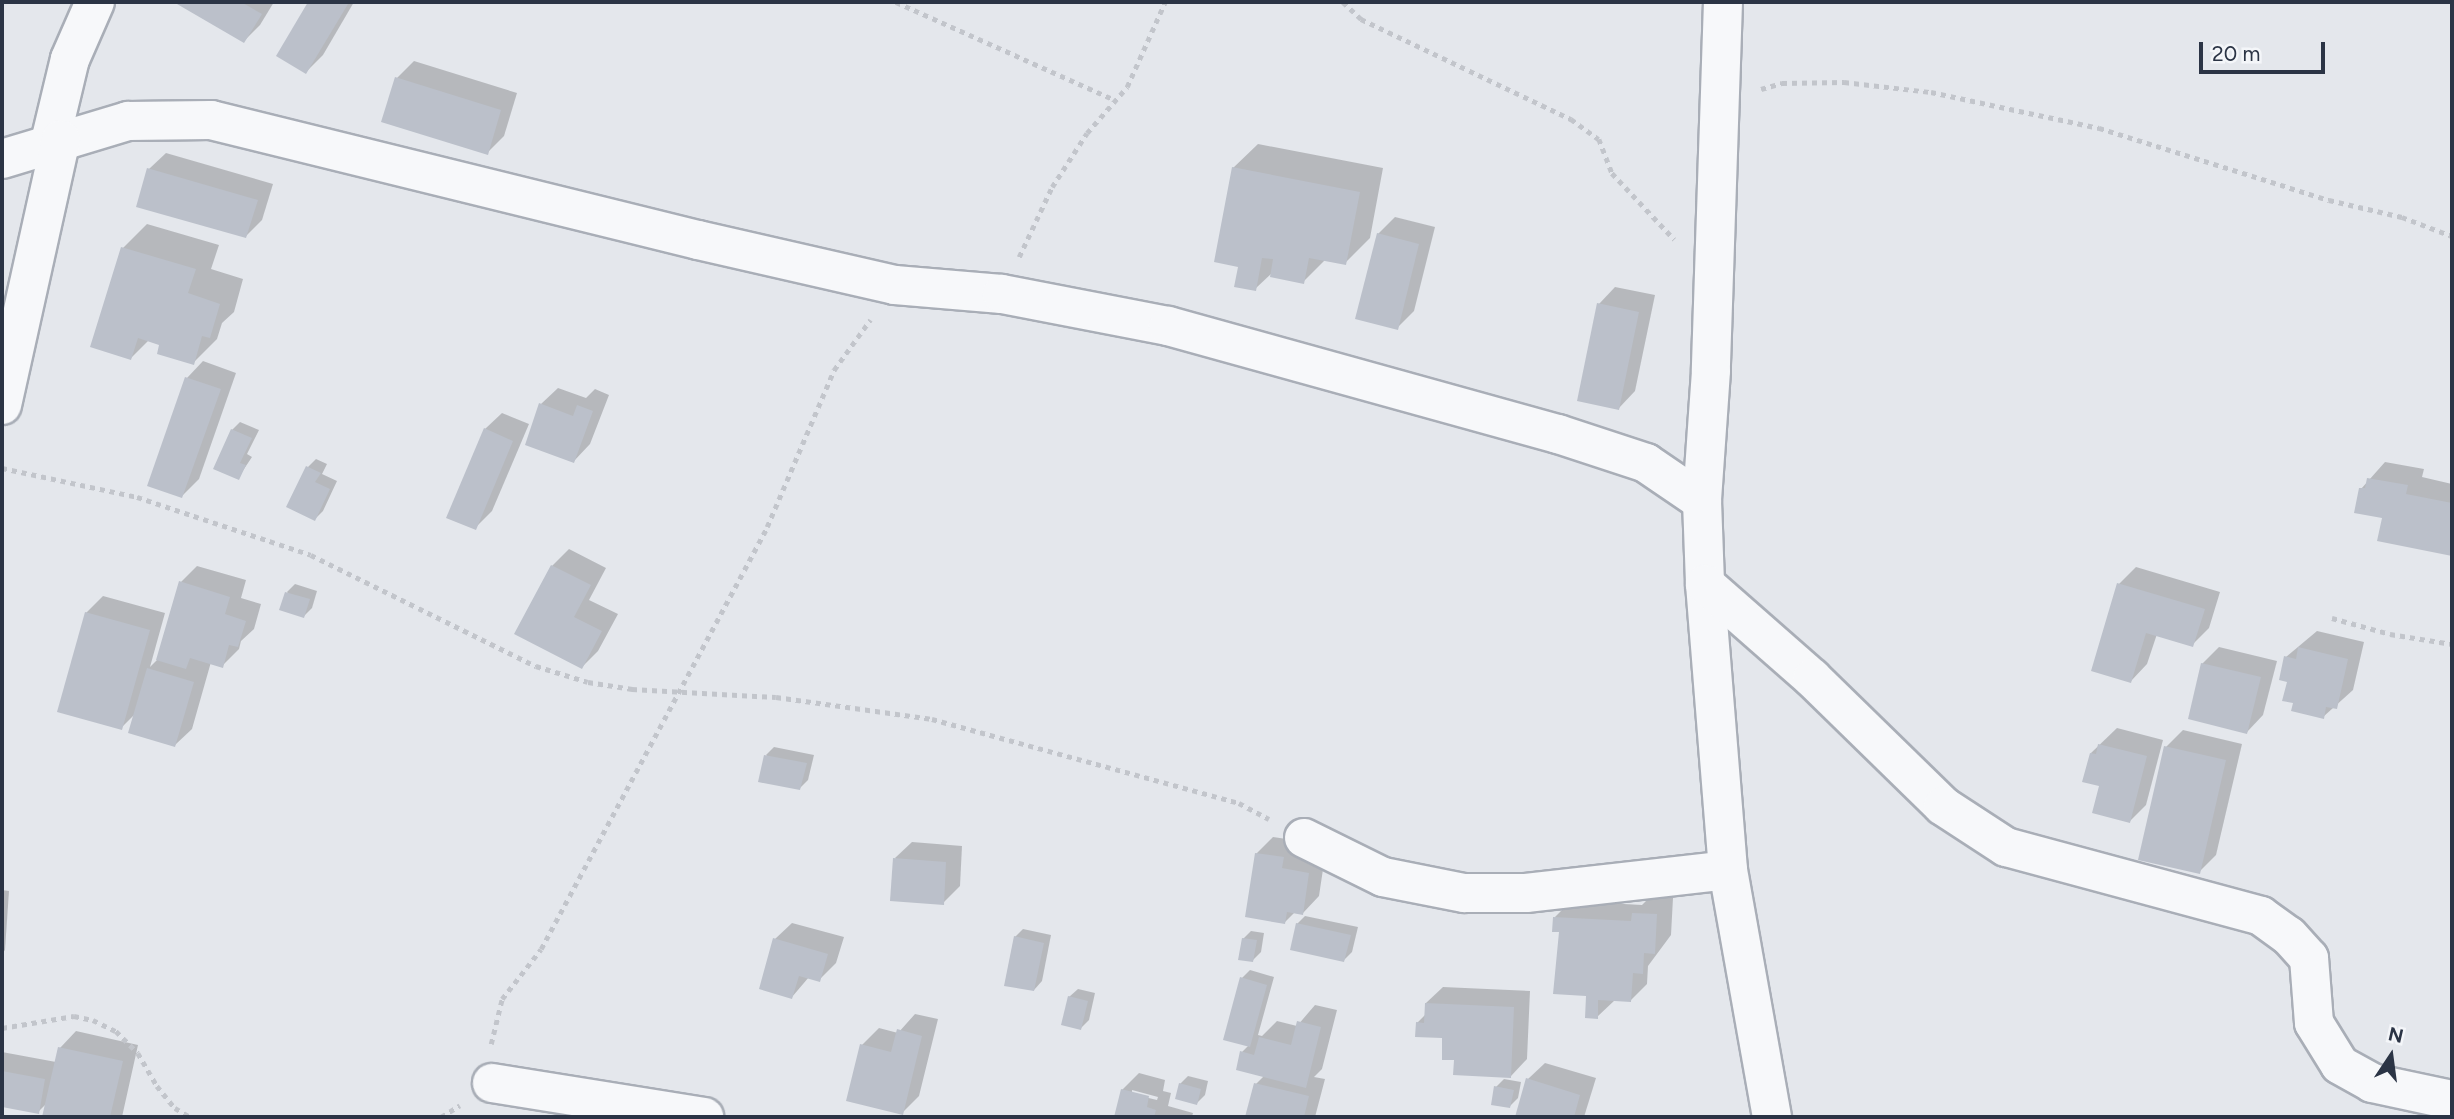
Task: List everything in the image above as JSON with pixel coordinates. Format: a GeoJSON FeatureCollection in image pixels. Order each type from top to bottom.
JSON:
{"type":"FeatureCollection","features":[{"type":"Feature","properties":{"kind":"street"},"geometry":{"type":"LineString","coordinates":[[2,405],[70,59],[95,2]]}},
{"type":"Feature","properties":{"kind":"street"},"geometry":{"type":"LineString","coordinates":[[1723,2],[1714,277],[1702,501],[1705,584],[1728,870],[1772,1117]]}},
{"type":"Feature","properties":{"kind":"street"},"geometry":{"type":"LineString","coordinates":[[2,159],[128,121],[211,120],[659,231],[895,285],[1002,294],[1168,326],[1558,434],[1646,463],[1702,501]]}},
{"type":"Feature","properties":{"kind":"street"},"geometry":{"type":"LineString","coordinates":[[1705,584],[1812,678],[1943,806],[2007,848],[2261,916],[2289,936],[2309,958],[2314,1023],[2340,1065],[2372,1083],[2452,1100]]}},
{"type":"Feature","properties":{"kind":"street"},"geometry":{"type":"LineString","coordinates":[[1304,838],[1383,877],[1464,892],[1526,893],[1728,870]]}},
{"type":"Feature","properties":{"kind":"street"},"geometry":{"type":"LineString","coordinates":[[492,1083],[704,1117]]}},
{"type":"Feature","properties":{"kind":"path"},"geometry":{"type":"LineString","coordinates":[[896,2],[1115,100]]}},
{"type":"Feature","properties":{"kind":"path"},"geometry":{"type":"LineString","coordinates":[[1002,294],[1052,187],[1087,132],[1128,87],[1166,2]]}},
{"type":"Feature","properties":{"kind":"path"},"geometry":{"type":"LineString","coordinates":[[1343,2],[1361,19],[1571,119],[1599,139],[1612,173],[1714,277]]}},
{"type":"Feature","properties":{"kind":"path"},"geometry":{"type":"LineString","coordinates":[[1719,99],[1782,83],[1844,82],[1931,92],[2099,128],[2329,200],[2402,217],[2452,236]]}},
{"type":"Feature","properties":{"kind":"path"},"geometry":{"type":"LineString","coordinates":[[442,1117],[492,1083],[491,1040],[502,999],[541,949],[766,527],[834,370],[895,285]]}},
{"type":"Feature","properties":{"kind":"path"},"geometry":{"type":"LineString","coordinates":[[2,468],[137,497],[311,555],[536,666],[588,682],[632,690],[776,697],[932,719],[1152,782],[1240,803],[1304,838]]}},
{"type":"Feature","properties":{"kind":"path"},"geometry":{"type":"LineString","coordinates":[[2332,618],[2390,634],[2452,644]]}},
{"type":"Feature","properties":{"kind":"path"},"geometry":{"type":"LineString","coordinates":[[2,1028],[74,1016],[93,1020],[116,1031],[138,1053],[157,1086],[175,1108],[190,1117]]}},
{"type":"Feature","properties":{"kind":"path"},"geometry":{"type":"LineString","coordinates":[[196,1117],[218,1117]]}},
{"type":"Feature","properties":{"kind":"building"},"geometry":{"type":"Polygon","coordinates":[[[241,2],[262,14],[244,43],[177,4],[241,2]]]}},
{"type":"Feature","properties":{"kind":"building"},"geometry":{"type":"Polygon","coordinates":[[[308,2],[348,4],[306,74],[276,56],[308,2]]]}},
{"type":"Feature","properties":{"kind":"building"},"geometry":{"type":"Polygon","coordinates":[[[395,77],[501,110],[488,155],[381,122],[395,77]]]}},
{"type":"Feature","properties":{"kind":"building"},"geometry":{"type":"Polygon","coordinates":[[[1232,167],[1360,192],[1346,265],[1309,258],[1304,284],[1270,277],[1273,259],[1262,258],[1256,291],[1234,287],[1238,267],[1214,262],[1232,167]]]}},
{"type":"Feature","properties":{"kind":"building"},"geometry":{"type":"Polygon","coordinates":[[[147,168],[258,200],[246,238],[136,207],[147,168]]]}},
{"type":"Feature","properties":{"kind":"building"},"geometry":{"type":"Polygon","coordinates":[[[1377,233],[1419,244],[1398,330],[1355,319],[1377,233]]]}},
{"type":"Feature","properties":{"kind":"building"},"geometry":{"type":"Polygon","coordinates":[[[121,247],[196,269],[188,293],[220,304],[210,338],[202,336],[194,365],[157,354],[159,345],[138,338],[131,360],[90,347],[121,247]]]}},
{"type":"Feature","properties":{"kind":"building"},"geometry":{"type":"Polygon","coordinates":[[[1597,303],[1639,312],[1619,410],[1577,401],[1597,303]]]}},
{"type":"Feature","properties":{"kind":"building"},"geometry":{"type":"Polygon","coordinates":[[[185,377],[221,389],[182,498],[147,486],[185,377]]]}},
{"type":"Feature","properties":{"kind":"building"},"geometry":{"type":"Polygon","coordinates":[[[539,403],[573,416],[577,405],[593,411],[574,463],[525,445],[539,403]]]}},
{"type":"Feature","properties":{"kind":"building"},"geometry":{"type":"Polygon","coordinates":[[[484,428],[513,441],[476,530],[446,518],[484,428]]]}},
{"type":"Feature","properties":{"kind":"building"},"geometry":{"type":"Polygon","coordinates":[[[231,429],[252,438],[240,463],[246,465],[239,480],[213,469],[231,429]]]}},
{"type":"Feature","properties":{"kind":"building"},"geometry":{"type":"Polygon","coordinates":[[[306,466],[321,473],[315,482],[330,489],[315,521],[286,507],[306,466]]]}},
{"type":"Feature","properties":{"kind":"building"},"geometry":{"type":"Polygon","coordinates":[[[2367,478],[2408,485],[2406,494],[2452,503],[2452,556],[2377,541],[2382,518],[2354,513],[2359,488],[2365,488],[2367,478]]]}},
{"type":"Feature","properties":{"kind":"building"},"geometry":{"type":"Polygon","coordinates":[[[551,565],[591,585],[574,617],[602,631],[582,669],[514,634],[551,565]]]}},
{"type":"Feature","properties":{"kind":"building"},"geometry":{"type":"Polygon","coordinates":[[[179,581],[230,597],[225,614],[246,621],[238,647],[229,645],[223,668],[190,658],[186,669],[156,660],[179,581]]]}},
{"type":"Feature","properties":{"kind":"building"},"geometry":{"type":"Polygon","coordinates":[[[2117,583],[2205,609],[2193,647],[2146,633],[2131,683],[2091,671],[2117,583]]]}},
{"type":"Feature","properties":{"kind":"building"},"geometry":{"type":"Polygon","coordinates":[[[285,592],[310,599],[304,618],[279,610],[285,592]]]}},
{"type":"Feature","properties":{"kind":"building"},"geometry":{"type":"Polygon","coordinates":[[[85,612],[150,630],[122,730],[57,712],[85,612]]]}},
{"type":"Feature","properties":{"kind":"building"},"geometry":{"type":"Polygon","coordinates":[[[2298,647],[2348,659],[2337,709],[2326,707],[2324,719],[2291,711],[2293,703],[2282,701],[2287,682],[2279,680],[2284,656],[2296,659],[2298,647]]]}},
{"type":"Feature","properties":{"kind":"building"},"geometry":{"type":"Polygon","coordinates":[[[2201,663],[2261,677],[2247,734],[2188,719],[2201,663]]]}},
{"type":"Feature","properties":{"kind":"building"},"geometry":{"type":"Polygon","coordinates":[[[147,668],[194,682],[175,747],[128,733],[147,668]]]}},
{"type":"Feature","properties":{"kind":"building"},"geometry":{"type":"Polygon","coordinates":[[[2098,744],[2147,756],[2130,823],[2092,813],[2099,786],[2082,782],[2090,753],[2096,754],[2098,744]]]}},
{"type":"Feature","properties":{"kind":"building"},"geometry":{"type":"Polygon","coordinates":[[[2164,746],[2226,760],[2200,874],[2138,860],[2164,746]]]}},
{"type":"Feature","properties":{"kind":"building"},"geometry":{"type":"Polygon","coordinates":[[[764,755],[807,763],[800,790],[758,782],[764,755]]]}},
{"type":"Feature","properties":{"kind":"building"},"geometry":{"type":"Polygon","coordinates":[[[1255,853],[1284,857],[1282,868],[1309,873],[1303,915],[1287,912],[1285,924],[1245,917],[1255,853]]]}},
{"type":"Feature","properties":{"kind":"building"},"geometry":{"type":"Polygon","coordinates":[[[893,858],[946,862],[944,905],[890,901],[893,858]]]}},
{"type":"Feature","properties":{"kind":"building"},"geometry":{"type":"Polygon","coordinates":[[[1632,913],[1657,914],[1655,954],[1644,953],[1643,974],[1633,973],[1631,1002],[1598,1000],[1598,1019],[1585,1018],[1586,996],[1553,994],[1559,932],[1552,932],[1553,917],[1631,921],[1632,913]]]}},
{"type":"Feature","properties":{"kind":"building"},"geometry":{"type":"Polygon","coordinates":[[[1296,923],[1351,935],[1344,962],[1290,950],[1296,923]]]}},
{"type":"Feature","properties":{"kind":"building"},"geometry":{"type":"Polygon","coordinates":[[[1014,936],[1044,943],[1034,991],[1004,986],[1014,936]]]}},
{"type":"Feature","properties":{"kind":"building"},"geometry":{"type":"Polygon","coordinates":[[[773,938],[828,954],[820,982],[799,976],[792,999],[759,989],[773,938]]]}},
{"type":"Feature","properties":{"kind":"building"},"geometry":{"type":"Polygon","coordinates":[[[1242,938],[1257,940],[1253,962],[1238,960],[1242,938]]]}},
{"type":"Feature","properties":{"kind":"building"},"geometry":{"type":"Polygon","coordinates":[[[1240,977],[1267,985],[1250,1047],[1223,1040],[1240,977]]]}},
{"type":"Feature","properties":{"kind":"building"},"geometry":{"type":"Polygon","coordinates":[[[1068,996],[1088,1001],[1081,1030],[1061,1025],[1068,996]]]}},
{"type":"Feature","properties":{"kind":"building"},"geometry":{"type":"Polygon","coordinates":[[[1425,1003],[1514,1007],[1511,1078],[1453,1075],[1454,1060],[1442,1060],[1442,1038],[1415,1037],[1416,1022],[1424,1023],[1425,1003]]]}},
{"type":"Feature","properties":{"kind":"building"},"geometry":{"type":"Polygon","coordinates":[[[1297,1021],[1321,1027],[1306,1088],[1236,1070],[1240,1051],[1254,1055],[1259,1037],[1291,1045],[1297,1021]]]}},
{"type":"Feature","properties":{"kind":"building"},"geometry":{"type":"Polygon","coordinates":[[[897,1029],[922,1036],[903,1115],[846,1101],[860,1044],[891,1052],[897,1029]]]}},
{"type":"Feature","properties":{"kind":"building"},"geometry":{"type":"Polygon","coordinates":[[[58,1047],[123,1061],[110,1117],[42,1117],[58,1047]]]}},
{"type":"Feature","properties":{"kind":"building"},"geometry":{"type":"Polygon","coordinates":[[[2,1071],[45,1079],[39,1114],[2,1107],[2,1071]]]}},
{"type":"Feature","properties":{"kind":"building"},"geometry":{"type":"Polygon","coordinates":[[[1526,1078],[1580,1095],[1574,1117],[1515,1117],[1526,1078]]]}},
{"type":"Feature","properties":{"kind":"building"},"geometry":{"type":"Polygon","coordinates":[[[1179,1083],[1201,1089],[1197,1105],[1175,1099],[1179,1083]]]}},
{"type":"Feature","properties":{"kind":"building"},"geometry":{"type":"Polygon","coordinates":[[[1254,1083],[1309,1096],[1304,1117],[1245,1117],[1254,1083]]]}},
{"type":"Feature","properties":{"kind":"building"},"geometry":{"type":"Polygon","coordinates":[[[1494,1086],[1514,1090],[1510,1108],[1491,1105],[1494,1086]]]}},
{"type":"Feature","properties":{"kind":"building"},"geometry":{"type":"Polygon","coordinates":[[[1121,1089],[1149,1096],[1147,1107],[1156,1110],[1154,1117],[1114,1117],[1121,1089]]]}}]}
